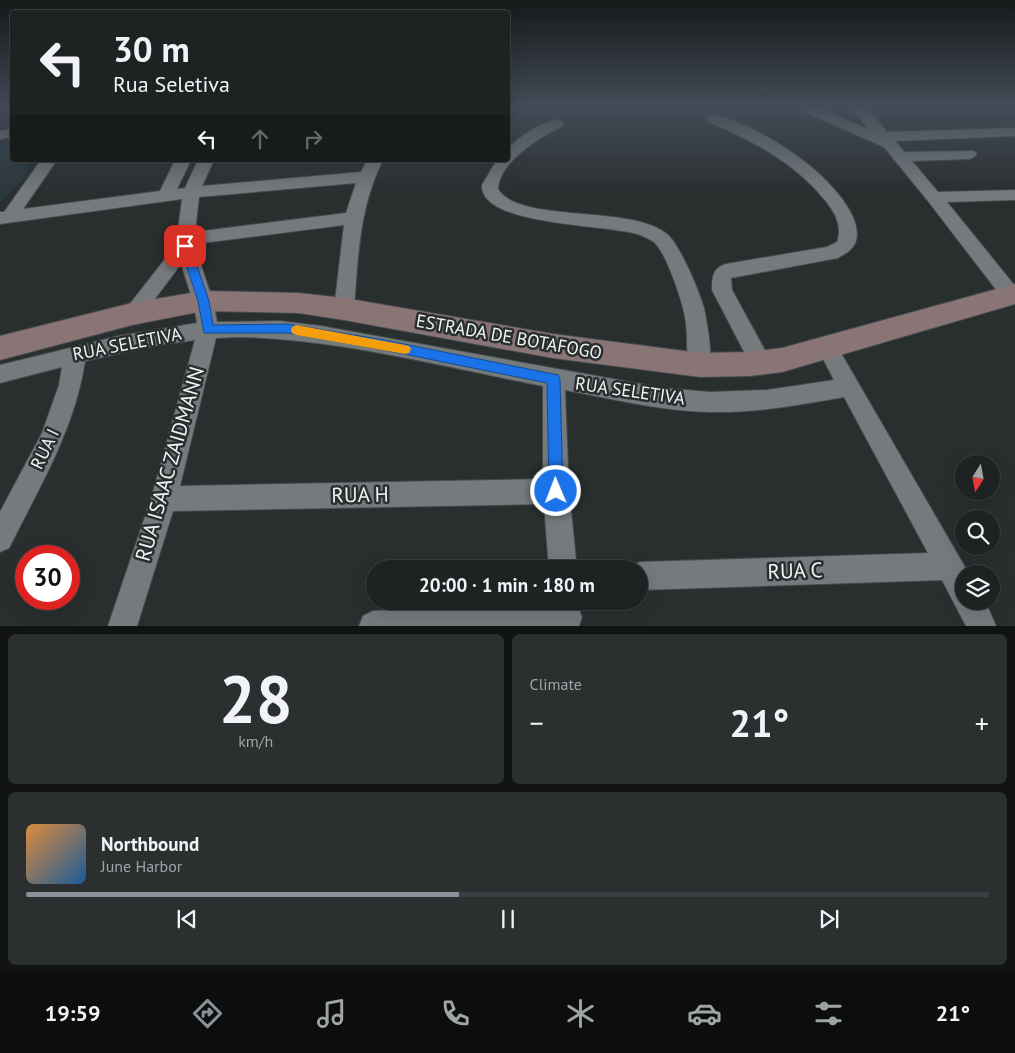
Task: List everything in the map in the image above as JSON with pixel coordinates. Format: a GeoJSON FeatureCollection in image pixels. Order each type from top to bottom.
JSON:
{"type":"FeatureCollection","features":[{"type":"Feature","properties":{"kind":"main road","name":"ESTRADA DE BOTAFOGO"},"geometry":{"type":"LineString","coordinates":[[0,348],[132,314],[203,301],[262,302],[299,303],[344,309],[553,346],[700,366],[761,363],[782,360],[1013,295]]}},
{"type":"Feature","properties":{"kind":"street"},"geometry":{"type":"LineString","coordinates":[[510,155],[514,149],[533,135]]}},
{"type":"Feature","properties":{"kind":"street"},"geometry":{"type":"LineString","coordinates":[[750,135],[796,162],[832,196],[849,224],[849,238],[844,246],[832,253],[726,271],[721,277],[722,290],[761,363]]}},
{"type":"Feature","properties":{"kind":"street"},"geometry":{"type":"LineString","coordinates":[[869,135],[892,147],[969,154]]}},
{"type":"Feature","properties":{"kind":"street"},"geometry":{"type":"LineString","coordinates":[[882,135],[1013,295]]}},
{"type":"Feature","properties":{"kind":"street"},"geometry":{"type":"LineString","coordinates":[[892,147],[989,135]]}},
{"type":"Feature","properties":{"kind":"street"},"geometry":{"type":"LineString","coordinates":[[4,217],[48,162]]}},
{"type":"Feature","properties":{"kind":"street"},"geometry":{"type":"LineString","coordinates":[[166,196],[182,162]]}},
{"type":"Feature","properties":{"kind":"street"},"geometry":{"type":"LineString","coordinates":[[132,314],[186,242],[191,192],[205,162]]}},
{"type":"Feature","properties":{"kind":"street"},"geometry":{"type":"LineString","coordinates":[[344,309],[355,218],[365,177],[374,162]]}},
{"type":"Feature","properties":{"kind":"street"},"geometry":{"type":"LineString","coordinates":[[505,162],[492,180],[489,190],[494,199],[503,205],[557,218],[631,225],[646,229],[659,238],[669,250],[688,288],[694,309],[700,366]]}},
{"type":"Feature","properties":{"kind":"street"},"geometry":{"type":"LineString","coordinates":[[4,217],[191,192],[365,177]]}},
{"type":"Feature","properties":{"kind":"street"},"geometry":{"type":"LineString","coordinates":[[934,197],[1015,195]]}},
{"type":"Feature","properties":{"kind":"street"},"geometry":{"type":"LineString","coordinates":[[186,242],[355,218]]}},
{"type":"Feature","properties":{"kind":"street","name":"RUA ISAAC ZAIDMANN"},"geometry":{"type":"LineString","coordinates":[[122,626],[164,499],[208,329],[203,301],[186,242]]}},
{"type":"Feature","properties":{"kind":"street"},"geometry":{"type":"LineString","coordinates":[[208,329],[231,312],[262,302]]}},
{"type":"Feature","properties":{"kind":"street","name":"RUA SELETIVA"},"geometry":{"type":"LineString","coordinates":[[0,374],[74,354],[143,339],[208,329],[288,329],[384,345],[554,379],[663,398],[710,402],[767,400],[849,387]]}},
{"type":"Feature","properties":{"kind":"street"},"geometry":{"type":"LineString","coordinates":[[827,347],[955,575]]}},
{"type":"Feature","properties":{"kind":"street","name":"RUA I"},"geometry":{"type":"LineString","coordinates":[[0,539],[53,436],[70,385],[74,354]]}},
{"type":"Feature","properties":{"kind":"street"},"geometry":{"type":"LineString","coordinates":[[554,379],[556,491],[562,560]]}},
{"type":"Feature","properties":{"kind":"street","name":"RUA H"},"geometry":{"type":"LineString","coordinates":[[164,499],[556,491]]}},
{"type":"Feature","properties":{"kind":"street","name":"RUA C"},"geometry":{"type":"LineString","coordinates":[[648,576],[950,566]]}},
{"type":"Feature","properties":{"kind":"street"},"geometry":{"type":"LineString","coordinates":[[974,610],[982,626]]}},
{"type":"Feature","properties":{"kind":"street"},"geometry":{"type":"LineString","coordinates":[[373,626],[568,615]]}},
{"type":"Feature","properties":{"kind":"shaded area"},"geometry":{"type":"Polygon","coordinates":[[[10,142],[10,162],[31,162],[24,178],[0,202],[0,144],[10,142]]]}},
{"type":"Feature","properties":{"kind":"slow traffic"},"geometry":{"type":"LineString","coordinates":[[296,330],[405,349]]}},
{"type":"Feature","properties":{"kind":"route"},"geometry":{"type":"LineString","coordinates":[[185,246],[203,301],[208,329],[288,329],[384,345],[554,379],[556,491]]}}]}
